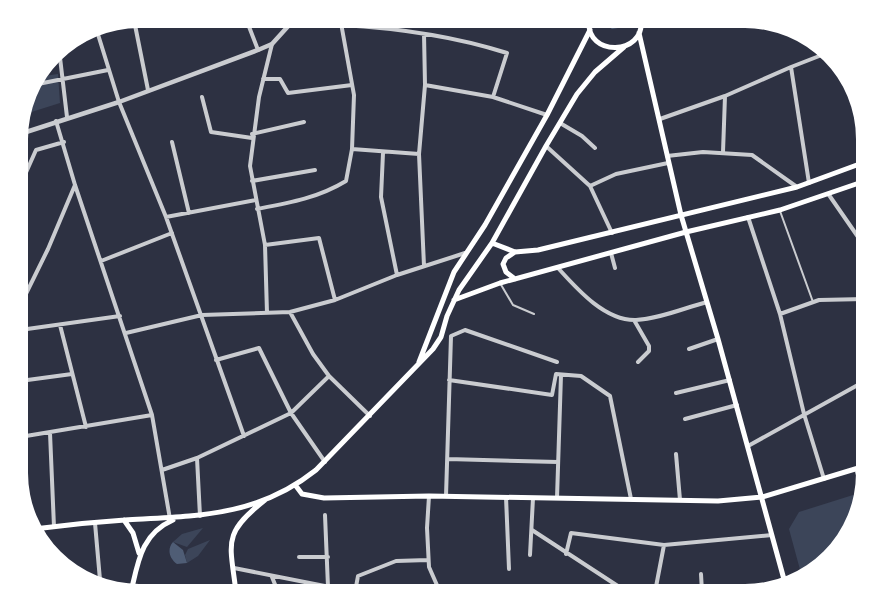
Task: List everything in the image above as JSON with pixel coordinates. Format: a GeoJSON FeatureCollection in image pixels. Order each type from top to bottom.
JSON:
{"type":"FeatureCollection","features":[{"type":"Feature","properties":{"kind":"main road"},"geometry":{"type":"LineString","coordinates":[[42,528],[124,520],[200,517],[225,512],[296,486],[316,470],[433,349],[441,337],[454,300],[492,243],[577,94],[596,72],[624,47],[635,40],[640,28]]}},
{"type":"Feature","properties":{"kind":"main road"},"geometry":{"type":"LineString","coordinates":[[590,30],[596,41],[603,46],[611,49],[624,47]]}},
{"type":"Feature","properties":{"kind":"main road"},"geometry":{"type":"LineString","coordinates":[[418,363],[446,287],[547,115],[590,30]]}},
{"type":"Feature","properties":{"kind":"main road"},"geometry":{"type":"LineString","coordinates":[[639,33],[681,215],[730,380],[783,577]]}},
{"type":"Feature","properties":{"kind":"main road"},"geometry":{"type":"LineString","coordinates":[[492,243],[515,252],[538,250],[612,234],[797,187],[856,165]]}},
{"type":"Feature","properties":{"kind":"main road"},"geometry":{"type":"LineString","coordinates":[[454,300],[500,283],[686,232],[780,210],[856,184]]}},
{"type":"Feature","properties":{"kind":"main road"},"geometry":{"type":"LineString","coordinates":[[515,252],[506,258],[503,264],[506,272],[515,279]]}},
{"type":"Feature","properties":{"kind":"main road"},"geometry":{"type":"LineString","coordinates":[[296,486],[302,494],[324,498],[446,496],[718,501],[762,497],[856,469]]}},
{"type":"Feature","properties":{"kind":"main road"},"geometry":{"type":"LineString","coordinates":[[235,583],[231,538],[241,519],[267,498]]}},
{"type":"Feature","properties":{"kind":"main road"},"geometry":{"type":"LineString","coordinates":[[133,583],[139,554],[154,531],[173,519]]}},
{"type":"Feature","properties":{"kind":"main road"},"geometry":{"type":"LineString","coordinates":[[124,520],[134,533],[139,554]]}},
{"type":"Feature","properties":{"kind":"street"},"geometry":{"type":"LineString","coordinates":[[136,28],[148,90]]}},
{"type":"Feature","properties":{"kind":"street"},"geometry":{"type":"LineString","coordinates":[[250,28],[258,50]]}},
{"type":"Feature","properties":{"kind":"street"},"geometry":{"type":"LineString","coordinates":[[28,131],[67,117],[119,102],[258,50],[272,44],[286,28]]}},
{"type":"Feature","properties":{"kind":"street"},"geometry":{"type":"LineString","coordinates":[[258,209],[306,199],[328,192],[346,181],[352,149],[352,85],[342,28]]}},
{"type":"Feature","properties":{"kind":"street"},"geometry":{"type":"LineString","coordinates":[[382,28],[472,42],[507,53],[493,97]]}},
{"type":"Feature","properties":{"kind":"street"},"geometry":{"type":"LineString","coordinates":[[424,34],[425,85],[419,154],[424,266]]}},
{"type":"Feature","properties":{"kind":"street"},"geometry":{"type":"LineString","coordinates":[[98,35],[119,102],[172,232],[244,436]]}},
{"type":"Feature","properties":{"kind":"street"},"geometry":{"type":"LineString","coordinates":[[267,313],[265,244],[250,166],[252,136],[272,44]]}},
{"type":"Feature","properties":{"kind":"street"},"geometry":{"type":"LineString","coordinates":[[660,119],[725,96],[820,56]]}},
{"type":"Feature","properties":{"kind":"street"},"geometry":{"type":"LineString","coordinates":[[61,59],[67,117]]}},
{"type":"Feature","properties":{"kind":"street"},"geometry":{"type":"LineString","coordinates":[[791,67],[809,183]]}},
{"type":"Feature","properties":{"kind":"street"},"geometry":{"type":"LineString","coordinates":[[42,83],[108,70]]}},
{"type":"Feature","properties":{"kind":"street"},"geometry":{"type":"LineString","coordinates":[[263,79],[280,78],[288,93],[352,85]]}},
{"type":"Feature","properties":{"kind":"street"},"geometry":{"type":"LineString","coordinates":[[425,85],[493,97],[547,115]]}},
{"type":"Feature","properties":{"kind":"street"},"geometry":{"type":"LineString","coordinates":[[723,152],[725,96]]}},
{"type":"Feature","properties":{"kind":"street"},"geometry":{"type":"LineString","coordinates":[[202,97],[211,132],[252,136],[304,122]]}},
{"type":"Feature","properties":{"kind":"street"},"geometry":{"type":"LineString","coordinates":[[56,121],[64,142],[75,185],[152,415],[173,519]]}},
{"type":"Feature","properties":{"kind":"street"},"geometry":{"type":"LineString","coordinates":[[560,122],[582,136],[595,148]]}},
{"type":"Feature","properties":{"kind":"street"},"geometry":{"type":"LineString","coordinates":[[28,167],[36,150],[64,142]]}},
{"type":"Feature","properties":{"kind":"street"},"geometry":{"type":"LineString","coordinates":[[172,142],[189,213]]}},
{"type":"Feature","properties":{"kind":"street"},"geometry":{"type":"LineString","coordinates":[[546,146],[590,186],[612,234]]}},
{"type":"Feature","properties":{"kind":"street"},"geometry":{"type":"LineString","coordinates":[[352,149],[383,153],[419,154]]}},
{"type":"Feature","properties":{"kind":"street"},"geometry":{"type":"LineString","coordinates":[[667,156],[723,152],[752,155],[797,187]]}},
{"type":"Feature","properties":{"kind":"street"},"geometry":{"type":"LineString","coordinates":[[383,153],[381,197],[397,275]]}},
{"type":"Feature","properties":{"kind":"street"},"geometry":{"type":"LineString","coordinates":[[590,186],[616,174],[668,163]]}},
{"type":"Feature","properties":{"kind":"street"},"geometry":{"type":"LineString","coordinates":[[252,181],[315,170]]}},
{"type":"Feature","properties":{"kind":"street"},"geometry":{"type":"LineString","coordinates":[[28,283],[75,185]]}},
{"type":"Feature","properties":{"kind":"street"},"geometry":{"type":"LineString","coordinates":[[829,195],[856,234]]}},
{"type":"Feature","properties":{"kind":"street"},"geometry":{"type":"LineString","coordinates":[[166,218],[256,200]]}},
{"type":"Feature","properties":{"kind":"street"},"geometry":{"type":"LineString","coordinates":[[748,217],[780,314],[804,414],[824,480]]}},
{"type":"Feature","properties":{"kind":"street"},"geometry":{"type":"LineString","coordinates":[[101,261],[172,232]]}},
{"type":"Feature","properties":{"kind":"street"},"geometry":{"type":"LineString","coordinates":[[265,244],[319,238],[335,300]]}},
{"type":"Feature","properties":{"kind":"street"},"geometry":{"type":"LineString","coordinates":[[126,334],[202,315],[290,312],[335,300],[397,275],[465,253]]}},
{"type":"Feature","properties":{"kind":"street"},"geometry":{"type":"LineString","coordinates":[[611,253],[615,268]]}},
{"type":"Feature","properties":{"kind":"street"},"geometry":{"type":"LineString","coordinates":[[558,268],[593,304],[606,312],[634,320],[707,302]]}},
{"type":"Feature","properties":{"kind":"street"},"geometry":{"type":"LineString","coordinates":[[780,314],[813,302],[856,300]]}},
{"type":"Feature","properties":{"kind":"street"},"geometry":{"type":"LineString","coordinates":[[290,312],[313,354],[329,376],[370,416]]}},
{"type":"Feature","properties":{"kind":"street"},"geometry":{"type":"LineString","coordinates":[[28,329],[120,316]]}},
{"type":"Feature","properties":{"kind":"street"},"geometry":{"type":"LineString","coordinates":[[634,320],[649,346],[649,351],[638,362]]}},
{"type":"Feature","properties":{"kind":"street"},"geometry":{"type":"LineString","coordinates":[[60,326],[86,427]]}},
{"type":"Feature","properties":{"kind":"street"},"geometry":{"type":"LineString","coordinates":[[446,496],[451,336],[464,330],[557,362]]}},
{"type":"Feature","properties":{"kind":"street"},"geometry":{"type":"LineString","coordinates":[[689,349],[718,338]]}},
{"type":"Feature","properties":{"kind":"street"},"geometry":{"type":"LineString","coordinates":[[216,360],[260,348],[291,413],[325,462]]}},
{"type":"Feature","properties":{"kind":"street"},"geometry":{"type":"LineString","coordinates":[[28,380],[72,374]]}},
{"type":"Feature","properties":{"kind":"street"},"geometry":{"type":"LineString","coordinates":[[449,380],[552,395],[556,374],[581,376],[610,396],[631,499]]}},
{"type":"Feature","properties":{"kind":"street"},"geometry":{"type":"LineString","coordinates":[[557,498],[561,375]]}},
{"type":"Feature","properties":{"kind":"street"},"geometry":{"type":"LineString","coordinates":[[162,470],[198,458],[291,413],[329,376]]}},
{"type":"Feature","properties":{"kind":"street"},"geometry":{"type":"LineString","coordinates":[[676,393],[730,380]]}},
{"type":"Feature","properties":{"kind":"street"},"geometry":{"type":"LineString","coordinates":[[748,446],[856,386]]}},
{"type":"Feature","properties":{"kind":"street"},"geometry":{"type":"LineString","coordinates":[[685,419],[736,405]]}},
{"type":"Feature","properties":{"kind":"street"},"geometry":{"type":"LineString","coordinates":[[28,436],[152,415]]}},
{"type":"Feature","properties":{"kind":"street"},"geometry":{"type":"LineString","coordinates":[[50,433],[54,527]]}},
{"type":"Feature","properties":{"kind":"street"},"geometry":{"type":"LineString","coordinates":[[676,454],[680,500]]}},
{"type":"Feature","properties":{"kind":"street"},"geometry":{"type":"LineString","coordinates":[[198,458],[200,517]]}},
{"type":"Feature","properties":{"kind":"street"},"geometry":{"type":"LineString","coordinates":[[448,459],[558,462]]}},
{"type":"Feature","properties":{"kind":"street"},"geometry":{"type":"LineString","coordinates":[[430,496],[427,528],[428,560],[436,583]]}},
{"type":"Feature","properties":{"kind":"street"},"geometry":{"type":"LineString","coordinates":[[506,497],[509,569]]}},
{"type":"Feature","properties":{"kind":"street"},"geometry":{"type":"LineString","coordinates":[[530,555],[533,498]]}},
{"type":"Feature","properties":{"kind":"street"},"geometry":{"type":"LineString","coordinates":[[325,515],[328,583]]}},
{"type":"Feature","properties":{"kind":"street"},"geometry":{"type":"LineString","coordinates":[[95,523],[100,577]]}},
{"type":"Feature","properties":{"kind":"street"},"geometry":{"type":"LineString","coordinates":[[532,530],[614,584]]}},
{"type":"Feature","properties":{"kind":"street"},"geometry":{"type":"LineString","coordinates":[[566,554],[571,533],[664,545],[772,535]]}},
{"type":"Feature","properties":{"kind":"street"},"geometry":{"type":"LineString","coordinates":[[657,584],[664,545]]}},
{"type":"Feature","properties":{"kind":"street"},"geometry":{"type":"LineString","coordinates":[[299,557],[328,557]]}},
{"type":"Feature","properties":{"kind":"street"},"geometry":{"type":"LineString","coordinates":[[357,583],[358,576],[396,561],[428,560]]}},
{"type":"Feature","properties":{"kind":"street"},"geometry":{"type":"LineString","coordinates":[[234,568],[307,583]]}},
{"type":"Feature","properties":{"kind":"street"},"geometry":{"type":"LineString","coordinates":[[701,574],[702,584]]}},
{"type":"Feature","properties":{"kind":"street"},"geometry":{"type":"LineString","coordinates":[[272,577],[274,583]]}},
{"type":"Feature","properties":{"kind":"lane"},"geometry":{"type":"LineString","coordinates":[[780,210],[813,302]]}},
{"type":"Feature","properties":{"kind":"lane"},"geometry":{"type":"LineString","coordinates":[[500,283],[513,305],[534,314]]}},
{"type":"Feature","properties":{"kind":"shaded area"},"geometry":{"type":"Polygon","coordinates":[[[58,74],[60,103],[31,112],[36,96],[47,76],[58,74]]]}},
{"type":"Feature","properties":{"kind":"shaded area"},"geometry":{"type":"Polygon","coordinates":[[[854,495],[848,515],[834,540],[819,556],[800,569],[789,529],[799,512],[854,495]]]}},
{"type":"Feature","properties":{"kind":"shaded area"},"geometry":{"type":"Polygon","coordinates":[[[203,528],[187,547],[173,542],[182,534],[203,528]]]}},
{"type":"Feature","properties":{"kind":"shaded area"},"geometry":{"type":"Polygon","coordinates":[[[210,540],[198,556],[187,563],[185,555],[188,549],[210,540]]]}},
{"type":"Feature","properties":{"kind":"shaded area"},"geometry":{"type":"Polygon","coordinates":[[[173,542],[183,550],[187,563],[177,564],[172,559],[170,550],[173,542]]]}}]}
